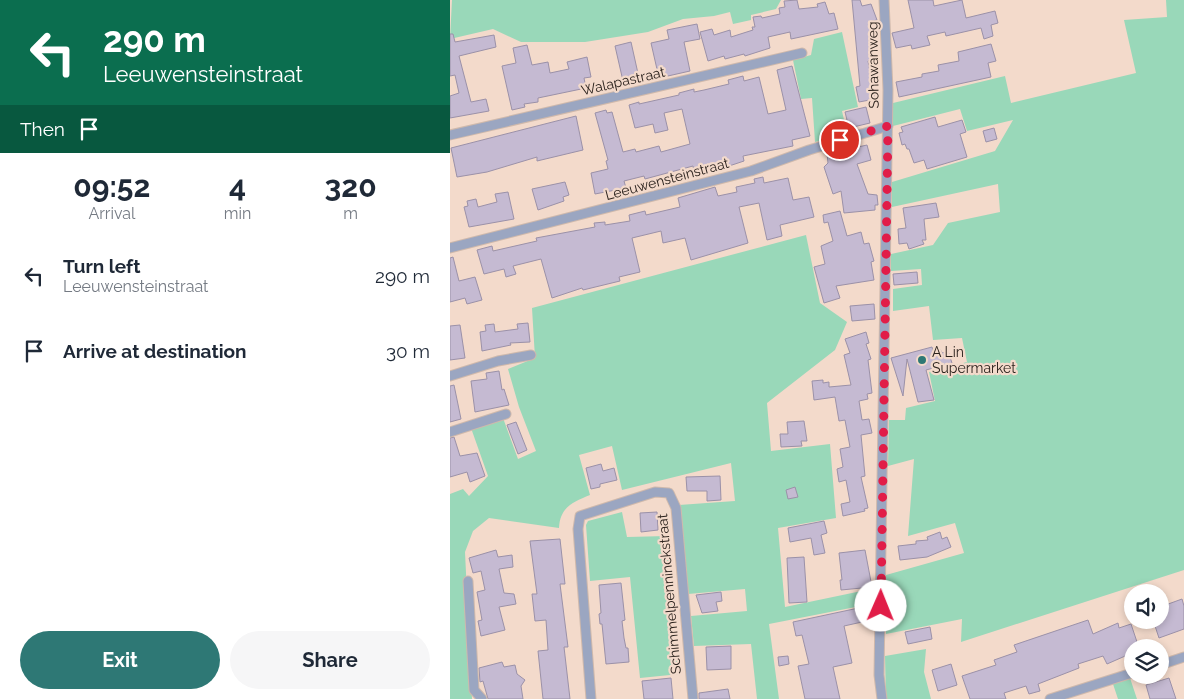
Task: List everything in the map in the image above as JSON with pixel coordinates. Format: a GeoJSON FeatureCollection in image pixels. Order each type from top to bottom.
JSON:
{"type":"FeatureCollection","features":[{"type":"Feature","properties":{"kind":"street","name":"Sohawanweg"},"geometry":{"type":"LineString","coordinates":[[882,699],[879,675],[888,126],[884,0]]}},
{"type":"Feature","properties":{"kind":"street","name":"Walapastraat"},"geometry":{"type":"LineString","coordinates":[[450,135],[802,53]]}},
{"type":"Feature","properties":{"kind":"street","name":"Leeuwensteinstraat"},"geometry":{"type":"LineString","coordinates":[[450,248],[732,176],[888,126]]}},
{"type":"Feature","properties":{"kind":"street"},"geometry":{"type":"LineString","coordinates":[[450,376],[498,361],[531,355]]}},
{"type":"Feature","properties":{"kind":"street"},"geometry":{"type":"LineString","coordinates":[[450,432],[506,414]]}},
{"type":"Feature","properties":{"kind":"street","name":"Schimmelpenninckstraat"},"geometry":{"type":"LineString","coordinates":[[591,699],[578,528],[580,516],[655,492],[669,494],[676,508],[693,699]]}},
{"type":"Feature","properties":{"kind":"street"},"geometry":{"type":"LineString","coordinates":[[468,581],[474,690],[482,699]]}},
{"type":"Feature","properties":{"kind":"street"},"geometry":{"type":"LineString","coordinates":[[1169,661],[1184,657]]}},
{"type":"Feature","properties":{"kind":"street"},"geometry":{"type":"LineString","coordinates":[[1050,699],[1124,676]]}},
{"type":"Feature","properties":{"kind":"green space"},"geometry":{"type":"Polygon","coordinates":[[[452,0],[781,0],[776,9],[751,15],[751,20],[733,24],[730,12],[714,16],[683,19],[648,32],[585,42],[521,42],[493,29],[450,39],[452,0]]]}},
{"type":"Feature","properties":{"kind":"green space"},"geometry":{"type":"Polygon","coordinates":[[[1166,0],[1184,0],[1184,570],[1141,584],[1124,584],[1124,589],[961,642],[962,619],[886,634],[886,575],[964,553],[955,523],[908,536],[914,459],[888,466],[889,420],[905,420],[906,408],[935,401],[929,372],[967,362],[962,338],[933,340],[929,306],[893,311],[893,289],[922,285],[921,269],[891,271],[891,254],[933,245],[948,223],[1000,212],[998,184],[892,207],[892,182],[995,151],[1013,120],[967,131],[960,109],[893,126],[893,103],[1005,76],[1011,103],[1136,73],[1124,20],[1167,17],[1166,0]]]}},
{"type":"Feature","properties":{"kind":"green space"},"geometry":{"type":"Polygon","coordinates":[[[842,32],[858,107],[842,111],[847,133],[815,142],[812,98],[801,99],[793,60],[811,55],[814,39],[842,32]]]}},
{"type":"Feature","properties":{"kind":"green space"},"geometry":{"type":"Polygon","coordinates":[[[806,235],[820,303],[847,322],[835,350],[767,403],[771,451],[830,444],[836,518],[778,528],[785,607],[876,588],[876,603],[769,624],[779,699],[757,699],[751,644],[694,646],[691,616],[747,611],[745,589],[688,594],[679,505],[735,501],[731,463],[622,490],[612,446],[579,455],[590,495],[573,503],[565,510],[559,528],[489,518],[473,531],[465,552],[472,699],[450,699],[450,494],[463,489],[469,496],[488,476],[471,428],[503,418],[518,459],[536,451],[519,407],[508,369],[535,358],[532,308],[806,235]]]}},
{"type":"Feature","properties":{"kind":"green space"},"geometry":{"type":"Polygon","coordinates":[[[622,512],[627,537],[667,536],[680,674],[640,678],[630,577],[590,581],[586,525],[588,521],[622,512]]]}},
{"type":"Feature","properties":{"kind":"green space"},"geometry":{"type":"Polygon","coordinates":[[[926,649],[924,672],[931,699],[886,699],[885,656],[926,649]]]}},
{"type":"Feature","properties":{"kind":"green space"},"geometry":{"type":"Polygon","coordinates":[[[1124,680],[1124,684],[1132,684],[1137,699],[1118,699],[1113,684],[1124,680]]]}},
{"type":"Feature","properties":{"kind":"building"},"geometry":{"type":"Polygon","coordinates":[[[797,0],[799,9],[818,7],[817,4],[825,2],[829,14],[834,13],[838,29],[791,39],[790,32],[768,37],[770,48],[745,56],[744,54],[725,59],[724,56],[708,61],[700,32],[712,29],[714,35],[730,30],[731,37],[753,30],[752,27],[755,27],[753,17],[761,16],[762,18],[780,14],[779,8],[785,7],[784,1],[797,0]]]}},
{"type":"Feature","properties":{"kind":"building"},"geometry":{"type":"Polygon","coordinates":[[[852,0],[860,0],[862,6],[871,4],[877,20],[872,21],[873,36],[870,36],[873,60],[868,61],[875,99],[859,102],[856,87],[860,86],[852,0]]]}},
{"type":"Feature","properties":{"kind":"building"},"geometry":{"type":"Polygon","coordinates":[[[908,0],[933,0],[934,6],[962,0],[966,18],[995,11],[998,23],[991,25],[993,36],[984,39],[981,28],[946,36],[945,32],[927,36],[930,45],[912,49],[911,45],[896,48],[892,33],[914,28],[908,0]]]}},
{"type":"Feature","properties":{"kind":"building"},"geometry":{"type":"Polygon","coordinates":[[[697,24],[700,39],[684,42],[690,71],[659,78],[651,43],[669,39],[667,30],[697,24]]]}},
{"type":"Feature","properties":{"kind":"building"},"geometry":{"type":"Polygon","coordinates":[[[450,34],[453,34],[455,42],[494,35],[496,47],[459,56],[471,102],[486,99],[489,111],[450,118],[450,96],[459,93],[455,75],[450,76],[450,34]]]}},
{"type":"Feature","properties":{"kind":"building"},"geometry":{"type":"Polygon","coordinates":[[[631,42],[639,78],[623,81],[615,46],[631,42]]]}},
{"type":"Feature","properties":{"kind":"building"},"geometry":{"type":"Polygon","coordinates":[[[991,44],[996,61],[988,63],[991,77],[899,97],[896,82],[922,77],[922,74],[939,71],[938,65],[959,61],[958,52],[991,44]]]}},
{"type":"Feature","properties":{"kind":"building"},"geometry":{"type":"Polygon","coordinates":[[[527,45],[532,65],[548,62],[550,73],[569,69],[567,62],[587,57],[591,77],[584,78],[586,88],[538,98],[538,102],[524,104],[525,107],[512,110],[502,66],[516,63],[513,48],[527,45]]]}},
{"type":"Feature","properties":{"kind":"building"},"geometry":{"type":"Polygon","coordinates":[[[792,66],[810,136],[792,140],[793,146],[743,156],[744,161],[717,170],[716,166],[694,171],[693,166],[645,179],[644,176],[624,181],[626,188],[595,194],[591,173],[608,169],[606,161],[608,160],[595,113],[606,110],[607,113],[612,112],[623,152],[635,149],[636,152],[659,146],[661,152],[690,144],[682,109],[664,113],[668,130],[655,133],[653,124],[635,128],[629,105],[679,95],[679,93],[694,89],[694,92],[729,84],[728,80],[743,76],[744,81],[759,77],[768,114],[786,110],[777,70],[792,66]]]}},
{"type":"Feature","properties":{"kind":"building"},"geometry":{"type":"Polygon","coordinates":[[[866,107],[870,123],[849,128],[845,112],[866,107]]]}},
{"type":"Feature","properties":{"kind":"building"},"geometry":{"type":"Polygon","coordinates":[[[576,116],[583,150],[537,161],[537,157],[487,172],[457,177],[451,148],[576,116]]]}},
{"type":"Feature","properties":{"kind":"building"},"geometry":{"type":"Polygon","coordinates":[[[935,117],[938,127],[962,120],[966,132],[960,134],[967,157],[927,169],[924,160],[914,163],[909,149],[907,149],[905,144],[902,145],[899,133],[903,132],[901,127],[935,117]]]}},
{"type":"Feature","properties":{"kind":"building"},"geometry":{"type":"Polygon","coordinates":[[[994,128],[997,139],[986,142],[983,131],[994,128]]]}},
{"type":"Feature","properties":{"kind":"building"},"geometry":{"type":"Polygon","coordinates":[[[867,145],[871,160],[857,164],[868,194],[877,195],[878,205],[875,205],[875,210],[844,213],[841,191],[833,194],[824,167],[828,163],[827,154],[867,145]]]}},
{"type":"Feature","properties":{"kind":"building"},"geometry":{"type":"Polygon","coordinates":[[[763,177],[764,183],[788,178],[793,200],[809,197],[814,217],[780,225],[782,236],[767,240],[759,203],[739,207],[748,243],[691,260],[685,238],[663,243],[661,231],[632,238],[640,272],[619,277],[620,281],[583,290],[582,288],[552,298],[541,259],[513,266],[516,274],[506,277],[504,269],[484,274],[477,250],[492,246],[493,251],[537,241],[536,238],[595,227],[594,223],[605,222],[605,225],[630,221],[629,215],[645,211],[646,215],[680,207],[678,198],[715,187],[718,196],[737,192],[736,187],[755,183],[754,179],[763,177]]]}},
{"type":"Feature","properties":{"kind":"building"},"geometry":{"type":"Polygon","coordinates":[[[565,182],[569,195],[563,197],[564,201],[538,210],[532,189],[565,182]]]}},
{"type":"Feature","properties":{"kind":"building"},"geometry":{"type":"Polygon","coordinates":[[[508,192],[514,219],[469,227],[464,207],[468,206],[467,201],[476,199],[478,207],[497,202],[495,194],[508,192]]]}},
{"type":"Feature","properties":{"kind":"building"},"geometry":{"type":"Polygon","coordinates":[[[936,203],[939,217],[924,219],[926,240],[922,240],[924,244],[909,249],[907,243],[899,244],[898,229],[906,228],[903,208],[936,203]]]}},
{"type":"Feature","properties":{"kind":"building"},"geometry":{"type":"Polygon","coordinates":[[[840,211],[847,236],[861,232],[864,244],[869,243],[874,261],[871,262],[874,280],[836,286],[840,298],[824,303],[814,267],[825,264],[821,246],[833,241],[828,222],[824,223],[823,215],[840,211]]]}},
{"type":"Feature","properties":{"kind":"building"},"geometry":{"type":"Polygon","coordinates":[[[453,257],[459,281],[475,277],[482,300],[467,304],[465,298],[450,302],[450,258],[453,257]]]}},
{"type":"Feature","properties":{"kind":"building"},"geometry":{"type":"Polygon","coordinates":[[[917,272],[918,283],[894,285],[893,274],[917,272]]]}},
{"type":"Feature","properties":{"kind":"building"},"geometry":{"type":"Polygon","coordinates":[[[874,304],[875,319],[852,321],[850,306],[874,304]]]}},
{"type":"Feature","properties":{"kind":"building"},"geometry":{"type":"Polygon","coordinates":[[[528,323],[530,342],[510,343],[511,345],[482,351],[480,332],[486,331],[485,325],[494,324],[495,332],[518,329],[517,324],[528,323]]]}},
{"type":"Feature","properties":{"kind":"building"},"geometry":{"type":"Polygon","coordinates":[[[460,325],[465,358],[450,360],[450,326],[460,325]]]}},
{"type":"Feature","properties":{"kind":"building"},"geometry":{"type":"Polygon","coordinates":[[[866,332],[869,343],[866,344],[871,359],[868,360],[872,393],[867,394],[868,399],[859,401],[862,420],[869,419],[872,433],[861,435],[865,476],[861,477],[868,508],[864,509],[865,511],[843,516],[841,504],[850,502],[846,480],[839,482],[837,469],[843,467],[840,449],[850,447],[845,420],[839,421],[835,397],[814,400],[812,381],[823,380],[823,383],[829,382],[829,387],[851,385],[844,355],[850,353],[845,339],[866,332]]]}},
{"type":"Feature","properties":{"kind":"building","name":"A Lin Supermarket"},"geometry":{"type":"Polygon","coordinates":[[[932,347],[933,351],[940,349],[942,353],[948,351],[952,363],[926,370],[934,400],[918,402],[907,359],[903,396],[891,358],[932,347]]]}},
{"type":"Feature","properties":{"kind":"building"},"geometry":{"type":"Polygon","coordinates":[[[499,371],[502,390],[504,389],[509,405],[475,412],[471,381],[487,379],[486,373],[499,371]]]}},
{"type":"Feature","properties":{"kind":"building"},"geometry":{"type":"Polygon","coordinates":[[[454,385],[461,419],[450,422],[450,386],[454,385]]]}},
{"type":"Feature","properties":{"kind":"building"},"geometry":{"type":"Polygon","coordinates":[[[804,421],[807,441],[801,441],[802,446],[781,447],[780,434],[788,434],[787,422],[804,421]]]}},
{"type":"Feature","properties":{"kind":"building"},"geometry":{"type":"Polygon","coordinates":[[[516,422],[527,450],[518,454],[507,425],[516,422]]]}},
{"type":"Feature","properties":{"kind":"building"},"geometry":{"type":"Polygon","coordinates":[[[454,437],[460,456],[477,453],[485,476],[470,482],[467,472],[450,477],[450,438],[454,437]]]}},
{"type":"Feature","properties":{"kind":"building"},"geometry":{"type":"Polygon","coordinates":[[[601,464],[603,471],[614,468],[617,480],[600,484],[600,487],[591,489],[586,468],[601,464]]]}},
{"type":"Feature","properties":{"kind":"building"},"geometry":{"type":"Polygon","coordinates":[[[720,476],[721,500],[707,501],[707,491],[687,491],[686,477],[720,476]]]}},
{"type":"Feature","properties":{"kind":"building"},"geometry":{"type":"Polygon","coordinates":[[[795,487],[798,497],[788,499],[786,490],[795,487]]]}},
{"type":"Feature","properties":{"kind":"building"},"geometry":{"type":"Polygon","coordinates":[[[657,512],[658,530],[641,532],[640,513],[657,512]]]}},
{"type":"Feature","properties":{"kind":"building"},"geometry":{"type":"Polygon","coordinates":[[[824,521],[827,533],[821,535],[825,553],[814,555],[811,538],[790,542],[788,528],[824,521]]]}},
{"type":"Feature","properties":{"kind":"building"},"geometry":{"type":"Polygon","coordinates":[[[940,532],[942,539],[947,537],[951,547],[927,557],[900,560],[898,546],[916,544],[916,541],[928,540],[927,537],[940,532]]]}},
{"type":"Feature","properties":{"kind":"building"},"geometry":{"type":"Polygon","coordinates":[[[560,539],[565,584],[560,584],[568,647],[564,647],[570,699],[543,699],[538,651],[548,650],[546,620],[535,621],[532,594],[537,594],[530,541],[560,539]]]}},
{"type":"Feature","properties":{"kind":"building"},"geometry":{"type":"Polygon","coordinates":[[[496,550],[498,557],[512,555],[513,567],[499,569],[504,593],[514,594],[516,604],[499,607],[505,630],[481,636],[478,621],[482,620],[477,592],[485,590],[481,571],[473,573],[469,558],[496,550]]]}},
{"type":"Feature","properties":{"kind":"building"},"geometry":{"type":"Polygon","coordinates":[[[865,550],[872,587],[841,590],[840,580],[842,580],[839,553],[865,550]]]}},
{"type":"Feature","properties":{"kind":"building"},"geometry":{"type":"Polygon","coordinates":[[[804,557],[807,602],[789,603],[787,558],[804,557]]]}},
{"type":"Feature","properties":{"kind":"building"},"geometry":{"type":"Polygon","coordinates":[[[621,583],[625,620],[622,621],[629,662],[606,664],[602,624],[600,624],[599,614],[601,613],[599,585],[621,583]]]}},
{"type":"Feature","properties":{"kind":"building"},"geometry":{"type":"Polygon","coordinates":[[[721,592],[722,601],[716,602],[718,611],[702,613],[696,595],[721,592]]]}},
{"type":"Feature","properties":{"kind":"building"},"geometry":{"type":"Polygon","coordinates":[[[1182,599],[1184,606],[1184,629],[1159,638],[1156,629],[1169,629],[1169,604],[1182,599]]]}},
{"type":"Feature","properties":{"kind":"building"},"geometry":{"type":"Polygon","coordinates":[[[868,606],[871,620],[844,626],[852,663],[833,667],[840,699],[805,699],[798,666],[809,664],[802,635],[796,636],[793,622],[868,606]]]}},
{"type":"Feature","properties":{"kind":"building"},"geometry":{"type":"Polygon","coordinates":[[[1088,620],[1093,634],[1118,623],[1119,628],[1124,626],[1124,629],[1133,629],[1136,639],[1124,639],[1124,657],[1107,664],[1103,656],[1078,664],[1079,668],[1038,684],[1040,691],[1029,694],[1026,686],[1004,693],[1006,699],[970,699],[962,676],[996,665],[994,660],[1017,652],[1014,645],[1088,620]]]}},
{"type":"Feature","properties":{"kind":"building"},"geometry":{"type":"Polygon","coordinates":[[[930,627],[932,639],[908,644],[905,632],[930,627]]]}},
{"type":"Feature","properties":{"kind":"building"},"geometry":{"type":"Polygon","coordinates":[[[731,646],[731,669],[707,670],[706,647],[731,646]]]}},
{"type":"Feature","properties":{"kind":"building"},"geometry":{"type":"Polygon","coordinates":[[[788,656],[789,664],[779,666],[778,657],[788,656]]]}},
{"type":"Feature","properties":{"kind":"building"},"geometry":{"type":"Polygon","coordinates":[[[502,662],[504,667],[515,665],[517,674],[525,680],[521,686],[523,699],[488,699],[483,681],[480,682],[479,668],[502,662]]]}},
{"type":"Feature","properties":{"kind":"building"},"geometry":{"type":"Polygon","coordinates":[[[951,664],[957,685],[938,691],[932,670],[951,664]]]}},
{"type":"Feature","properties":{"kind":"building"},"geometry":{"type":"Polygon","coordinates":[[[671,678],[673,699],[644,699],[642,681],[671,678]]]}},
{"type":"Feature","properties":{"kind":"building"},"geometry":{"type":"Polygon","coordinates":[[[1169,678],[1176,699],[1150,699],[1146,685],[1169,684],[1169,678]]]}},
{"type":"Feature","properties":{"kind":"building"},"geometry":{"type":"Polygon","coordinates":[[[728,689],[730,699],[699,699],[699,693],[728,689]]]}},
{"type":"Feature","properties":{"kind":"place","name":"A Lin Supermarket"},"geometry":{"type":"Point","coordinates":[922,360]}},
{"type":"Feature","properties":{"kind":"route"},"geometry":{"type":"LineString","coordinates":[[840,140],[888,126],[881,606]]}}]}
